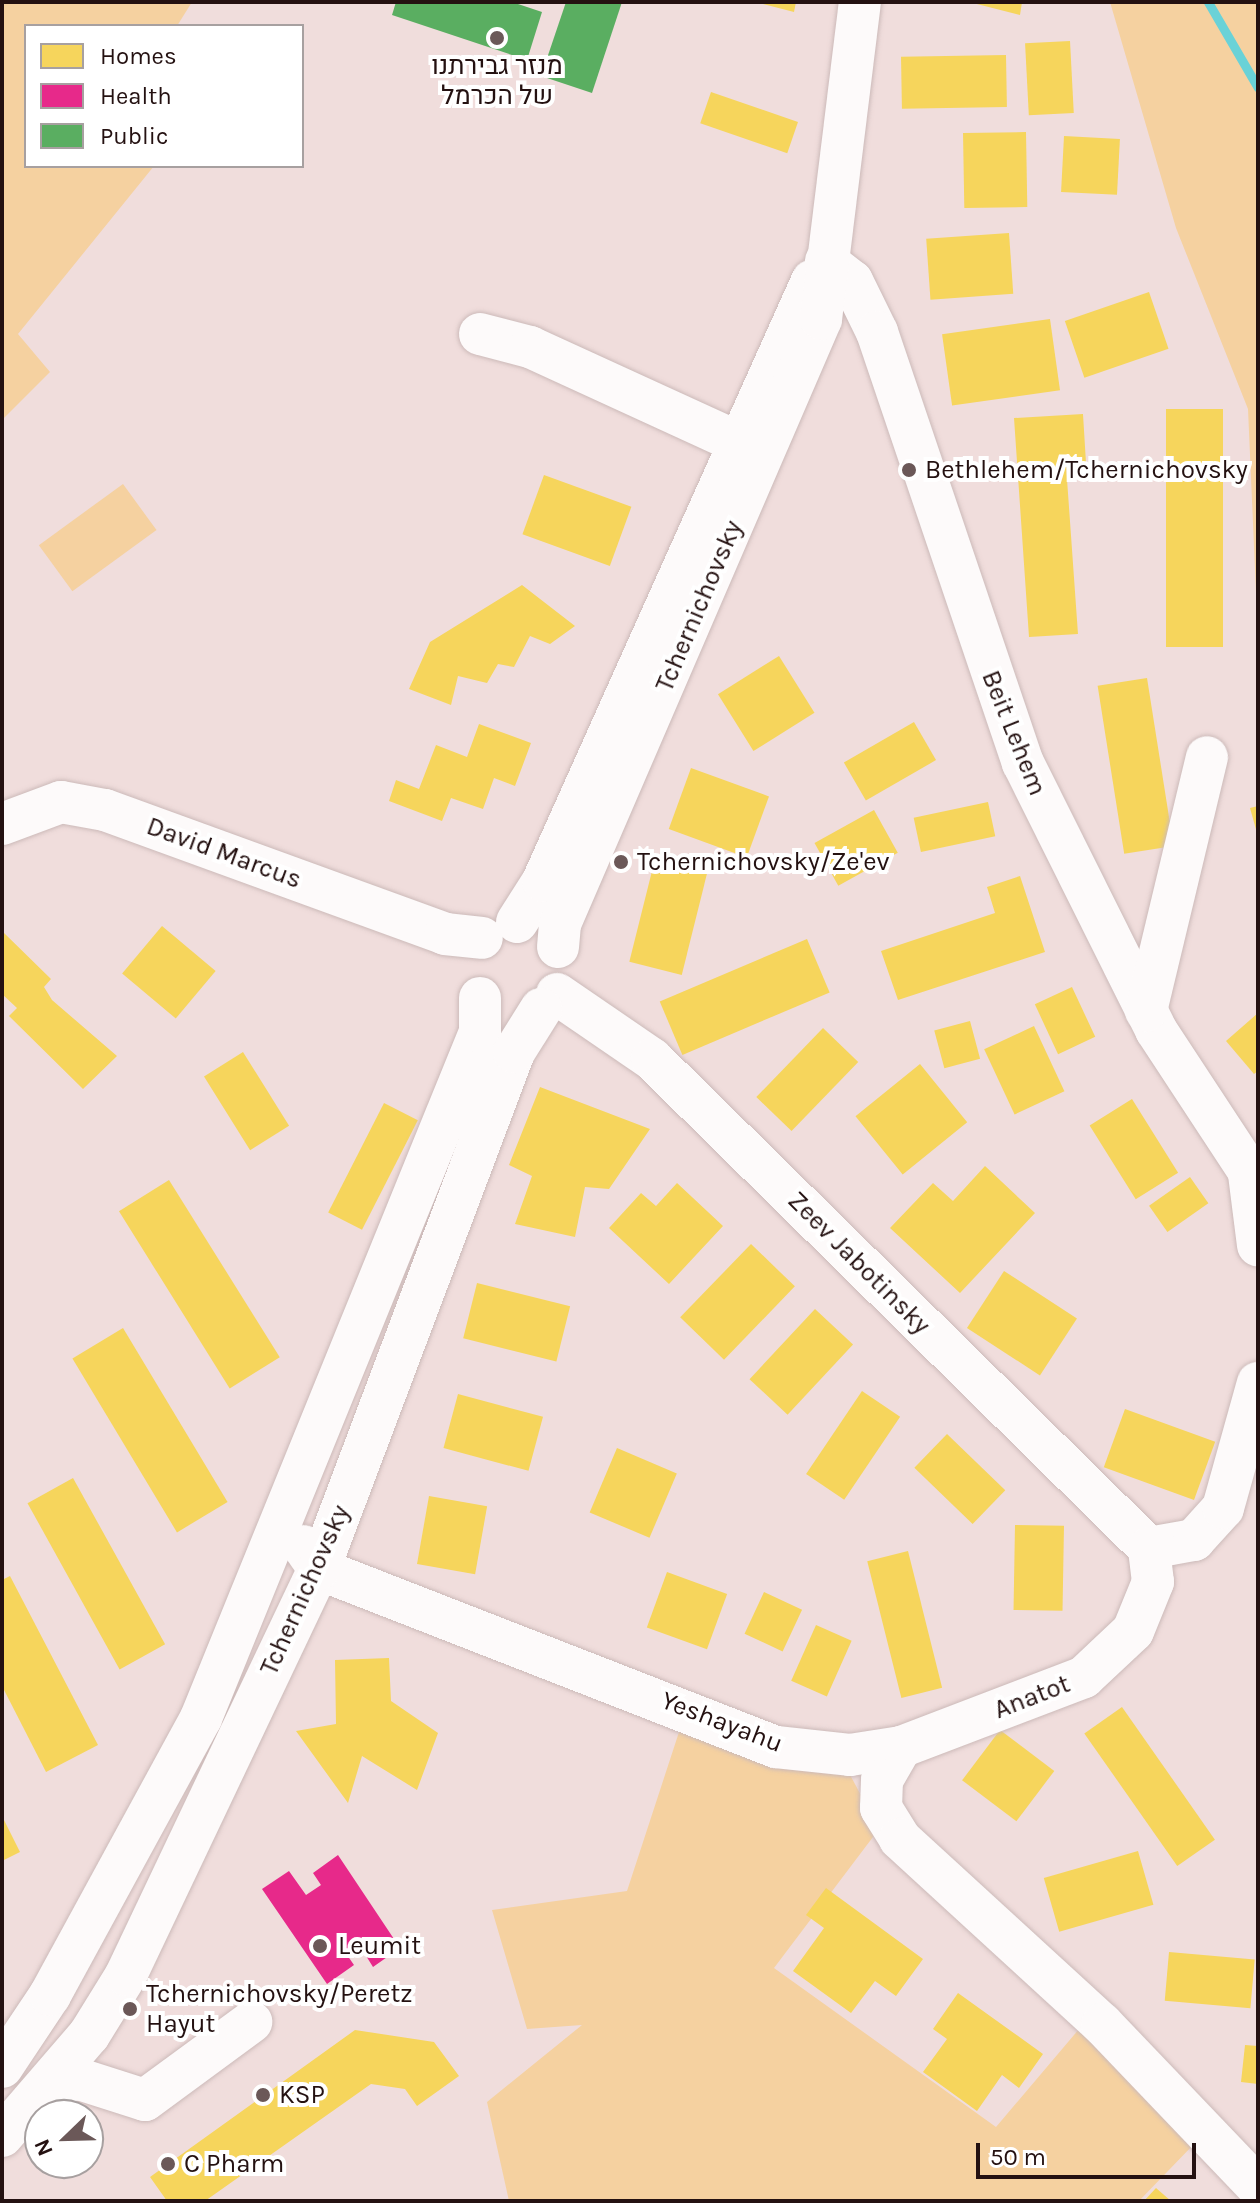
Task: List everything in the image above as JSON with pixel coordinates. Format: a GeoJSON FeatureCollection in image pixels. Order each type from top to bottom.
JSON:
{"type":"FeatureCollection","features":[{"type":"Feature","properties":{"kind":"street","name":"Tchernichovsky"},"geometry":{"type":"LineString","coordinates":[[2,2136],[52,2083],[126,1975],[319,1569],[514,1052],[549,1002],[560,924],[811,349],[826,261],[860,2]]}},
{"type":"Feature","properties":{"kind":"street","name":"Tchernichovsky"},"geometry":{"type":"LineString","coordinates":[[2,2067],[50,1995],[201,1718],[291,1510],[480,1032],[479,952],[543,881],[735,441],[826,261]]}},
{"type":"Feature","properties":{"kind":"street","name":"Beit Lehem"},"geometry":{"type":"LineString","coordinates":[[826,261],[852,281],[877,332],[1017,748],[1146,1011],[1254,1180]]}},
{"type":"Feature","properties":{"kind":"street"},"geometry":{"type":"LineString","coordinates":[[480,334],[530,347],[735,441]]}},
{"type":"Feature","properties":{"kind":"street"},"geometry":{"type":"LineString","coordinates":[[1146,1011],[1207,757]]}},
{"type":"Feature","properties":{"kind":"street","name":"David Marcus"},"geometry":{"type":"LineString","coordinates":[[2,824],[61,802],[105,810],[479,952]]}},
{"type":"Feature","properties":{"kind":"street"},"geometry":{"type":"LineString","coordinates":[[549,1002],[515,1016],[479,952],[541,929],[558,947]]}},
{"type":"Feature","properties":{"kind":"street","name":"Zeev Jabotinsky"},"geometry":{"type":"LineString","coordinates":[[549,1002],[652,1059],[1149,1548]]}},
{"type":"Feature","properties":{"kind":"street"},"geometry":{"type":"LineString","coordinates":[[1254,1180],[1258,1245]]}},
{"type":"Feature","properties":{"kind":"street"},"geometry":{"type":"LineString","coordinates":[[1149,1548],[1194,1540],[1223,1508],[1258,1383]]}},
{"type":"Feature","properties":{"kind":"street"},"geometry":{"type":"LineString","coordinates":[[291,1510],[319,1569]]}},
{"type":"Feature","properties":{"kind":"street","name":"Anatot"},"geometry":{"type":"LineString","coordinates":[[901,1747],[1084,1677],[1133,1631],[1153,1582],[1149,1548]]}},
{"type":"Feature","properties":{"kind":"street","name":"Yeshayahu"},"geometry":{"type":"LineString","coordinates":[[319,1569],[776,1747],[850,1755],[901,1747]]}},
{"type":"Feature","properties":{"kind":"street"},"geometry":{"type":"LineString","coordinates":[[901,1747],[882,1780],[881,1808],[900,1839],[1102,2024],[1258,2187]]}},
{"type":"Feature","properties":{"kind":"street"},"geometry":{"type":"LineString","coordinates":[[52,2083],[79,2079],[145,2100],[251,2022]]}},
{"type":"Feature","properties":{"kind":"shaded area"},"geometry":{"type":"Polygon","coordinates":[[[2,2],[192,2],[178,24],[24,24],[24,168],[152,168],[18,334],[50,372],[2,420],[2,2]]]}},
{"type":"Feature","properties":{"kind":"shaded area"},"geometry":{"type":"Polygon","coordinates":[[[1110,2],[1258,2],[1258,638],[1248,409],[1176,228],[1110,2]]]}},
{"type":"Feature","properties":{"kind":"shaded area"},"geometry":{"type":"Polygon","coordinates":[[[123,484],[157,530],[72,591],[39,545],[123,484]]]}},
{"type":"Feature","properties":{"kind":"shaded area"},"geometry":{"type":"Polygon","coordinates":[[[681,1726],[848,1771],[879,1829],[774,1968],[996,2127],[1085,2022],[1195,2143],[1139,2201],[509,2201],[487,2102],[582,2025],[527,2029],[492,1910],[627,1891],[681,1726]]]}},
{"type":"Feature","properties":{"kind":"building: Homes"},"geometry":{"type":"Polygon","coordinates":[[[755,2],[796,2],[794,12],[755,2]]]}},
{"type":"Feature","properties":{"kind":"building: Homes"},"geometry":{"type":"Polygon","coordinates":[[[969,2],[1022,2],[1020,15],[969,2]]]}},
{"type":"Feature","properties":{"kind":"building: Homes"},"geometry":{"type":"Polygon","coordinates":[[[1070,41],[1074,113],[1029,115],[1025,43],[1070,41]]]}},
{"type":"Feature","properties":{"kind":"building: Homes"},"geometry":{"type":"Polygon","coordinates":[[[1006,55],[1007,107],[902,109],[901,57],[1006,55]]]}},
{"type":"Feature","properties":{"kind":"building: Homes"},"geometry":{"type":"Polygon","coordinates":[[[711,92],[798,122],[787,153],[700,123],[711,92]]]}},
{"type":"Feature","properties":{"kind":"building: Homes"},"geometry":{"type":"Polygon","coordinates":[[[1026,132],[1027,207],[964,208],[963,133],[1026,132]]]}},
{"type":"Feature","properties":{"kind":"building: Homes"},"geometry":{"type":"Polygon","coordinates":[[[1064,136],[1120,139],[1117,195],[1061,192],[1064,136]]]}},
{"type":"Feature","properties":{"kind":"building: Homes"},"geometry":{"type":"Polygon","coordinates":[[[1009,233],[1013,294],[930,300],[926,239],[1009,233]]]}},
{"type":"Feature","properties":{"kind":"building: Homes"},"geometry":{"type":"Polygon","coordinates":[[[1149,292],[1169,349],[1084,378],[1065,321],[1149,292]]]}},
{"type":"Feature","properties":{"kind":"building: Homes"},"geometry":{"type":"Polygon","coordinates":[[[1050,319],[1060,390],[952,405],[942,334],[1050,319]]]}},
{"type":"Feature","properties":{"kind":"building: Homes"},"geometry":{"type":"Polygon","coordinates":[[[1166,409],[1223,409],[1223,647],[1166,647],[1166,409]]]}},
{"type":"Feature","properties":{"kind":"building: Homes"},"geometry":{"type":"Polygon","coordinates":[[[1083,414],[1086,463],[1066,465],[1078,634],[1029,637],[1014,418],[1083,414]]]}},
{"type":"Feature","properties":{"kind":"building: Homes"},"geometry":{"type":"Polygon","coordinates":[[[544,475],[631,507],[610,566],[522,534],[544,475]]]}},
{"type":"Feature","properties":{"kind":"building: Homes"},"geometry":{"type":"Polygon","coordinates":[[[522,585],[575,626],[550,644],[530,636],[514,667],[498,664],[487,683],[458,676],[451,705],[409,689],[430,642],[522,585]]]}},
{"type":"Feature","properties":{"kind":"building: Homes"},"geometry":{"type":"Polygon","coordinates":[[[779,656],[815,713],[753,751],[718,694],[779,656]]]}},
{"type":"Feature","properties":{"kind":"building: Homes"},"geometry":{"type":"Polygon","coordinates":[[[1147,678],[1174,846],[1124,854],[1098,686],[1147,678]]]}},
{"type":"Feature","properties":{"kind":"building: Homes"},"geometry":{"type":"Polygon","coordinates":[[[914,722],[936,760],[866,801],[844,763],[914,722]]]}},
{"type":"Feature","properties":{"kind":"building: Homes"},"geometry":{"type":"Polygon","coordinates":[[[479,724],[531,743],[515,786],[494,778],[483,809],[451,798],[442,821],[389,801],[396,780],[419,789],[436,745],[467,757],[479,724]]]}},
{"type":"Feature","properties":{"kind":"building: Homes"},"geometry":{"type":"Polygon","coordinates":[[[691,768],[769,796],[747,857],[669,829],[691,768]]]}},
{"type":"Feature","properties":{"kind":"building: Homes"},"geometry":{"type":"Polygon","coordinates":[[[988,802],[995,836],[921,852],[914,818],[988,802]]]}},
{"type":"Feature","properties":{"kind":"building: Homes"},"geometry":{"type":"Polygon","coordinates":[[[1258,806],[1258,833],[1257,833],[1250,808],[1258,806]]]}},
{"type":"Feature","properties":{"kind":"building: Homes"},"geometry":{"type":"Polygon","coordinates":[[[874,810],[898,853],[838,886],[815,843],[874,810]]]}},
{"type":"Feature","properties":{"kind":"building: Homes"},"geometry":{"type":"Polygon","coordinates":[[[655,859],[707,872],[682,975],[629,962],[655,859]]]}},
{"type":"Feature","properties":{"kind":"building: Homes"},"geometry":{"type":"Polygon","coordinates":[[[1020,876],[1045,952],[898,1000],[881,951],[995,913],[987,887],[1020,876]]]}},
{"type":"Feature","properties":{"kind":"building: Homes"},"geometry":{"type":"Polygon","coordinates":[[[162,926],[216,971],[176,1018],[122,973],[162,926]]]}},
{"type":"Feature","properties":{"kind":"building: Homes"},"geometry":{"type":"Polygon","coordinates":[[[2,931],[51,979],[44,987],[52,1000],[117,1056],[83,1089],[9,1016],[17,1008],[2,994],[2,931]]]}},
{"type":"Feature","properties":{"kind":"building: Homes"},"geometry":{"type":"Polygon","coordinates":[[[807,939],[830,992],[682,1055],[660,1002],[807,939]]]}},
{"type":"Feature","properties":{"kind":"building: Homes"},"geometry":{"type":"Polygon","coordinates":[[[1072,987],[1095,1037],[1058,1054],[1035,1004],[1072,987]]]}},
{"type":"Feature","properties":{"kind":"building: Homes"},"geometry":{"type":"Polygon","coordinates":[[[1258,1013],[1258,1071],[1254,1074],[1226,1041],[1258,1013]]]}},
{"type":"Feature","properties":{"kind":"building: Homes"},"geometry":{"type":"Polygon","coordinates":[[[970,1021],[980,1059],[944,1068],[934,1031],[970,1021]]]}},
{"type":"Feature","properties":{"kind":"building: Homes"},"geometry":{"type":"Polygon","coordinates":[[[1034,1026],[1064,1091],[1015,1114],[984,1049],[1034,1026]]]}},
{"type":"Feature","properties":{"kind":"building: Homes"},"geometry":{"type":"Polygon","coordinates":[[[823,1028],[858,1062],[792,1131],[756,1097],[823,1028]]]}},
{"type":"Feature","properties":{"kind":"building: Homes"},"geometry":{"type":"Polygon","coordinates":[[[243,1052],[289,1126],[250,1150],[204,1076],[243,1052]]]}},
{"type":"Feature","properties":{"kind":"building: Homes"},"geometry":{"type":"Polygon","coordinates":[[[920,1064],[967,1122],[903,1175],[855,1116],[920,1064]]]}},
{"type":"Feature","properties":{"kind":"building: Homes"},"geometry":{"type":"Polygon","coordinates":[[[540,1087],[650,1129],[609,1189],[585,1187],[575,1237],[515,1224],[532,1176],[509,1165],[540,1087]]]}},
{"type":"Feature","properties":{"kind":"building: Homes"},"geometry":{"type":"Polygon","coordinates":[[[1132,1099],[1178,1173],[1136,1199],[1090,1125],[1132,1099]]]}},
{"type":"Feature","properties":{"kind":"building: Homes"},"geometry":{"type":"Polygon","coordinates":[[[384,1103],[418,1120],[362,1230],[328,1213],[384,1103]]]}},
{"type":"Feature","properties":{"kind":"building: Homes"},"geometry":{"type":"Polygon","coordinates":[[[985,1166],[1035,1213],[960,1293],[890,1228],[933,1183],[953,1201],[985,1166]]]}},
{"type":"Feature","properties":{"kind":"building: Homes"},"geometry":{"type":"Polygon","coordinates":[[[1190,1177],[1208,1203],[1167,1232],[1149,1206],[1190,1177]]]}},
{"type":"Feature","properties":{"kind":"building: Homes"},"geometry":{"type":"Polygon","coordinates":[[[169,1180],[280,1357],[230,1389],[119,1211],[169,1180]]]}},
{"type":"Feature","properties":{"kind":"building: Homes"},"geometry":{"type":"Polygon","coordinates":[[[677,1183],[723,1226],[669,1284],[609,1228],[641,1193],[656,1206],[677,1183]]]}},
{"type":"Feature","properties":{"kind":"building: Homes"},"geometry":{"type":"Polygon","coordinates":[[[751,1244],[795,1286],[724,1360],[680,1317],[751,1244]]]}},
{"type":"Feature","properties":{"kind":"building: Homes"},"geometry":{"type":"Polygon","coordinates":[[[1004,1271],[1077,1318],[1040,1375],[967,1328],[1004,1271]]]}},
{"type":"Feature","properties":{"kind":"building: Homes"},"geometry":{"type":"Polygon","coordinates":[[[477,1283],[570,1306],[556,1362],[463,1338],[477,1283]]]}},
{"type":"Feature","properties":{"kind":"building: Homes"},"geometry":{"type":"Polygon","coordinates":[[[815,1309],[853,1344],[788,1415],[750,1379],[815,1309]]]}},
{"type":"Feature","properties":{"kind":"building: Homes"},"geometry":{"type":"Polygon","coordinates":[[[123,1328],[228,1502],[177,1532],[72,1358],[123,1328]]]}},
{"type":"Feature","properties":{"kind":"building: Homes"},"geometry":{"type":"Polygon","coordinates":[[[862,1391],[900,1417],[844,1500],[806,1474],[862,1391]]]}},
{"type":"Feature","properties":{"kind":"building: Homes"},"geometry":{"type":"Polygon","coordinates":[[[458,1394],[543,1417],[529,1471],[444,1448],[458,1394]]]}},
{"type":"Feature","properties":{"kind":"building: Homes"},"geometry":{"type":"Polygon","coordinates":[[[1125,1409],[1215,1442],[1194,1500],[1104,1467],[1125,1409]]]}},
{"type":"Feature","properties":{"kind":"building: Homes"},"geometry":{"type":"Polygon","coordinates":[[[947,1434],[1005,1490],[973,1524],[914,1468],[947,1434]]]}},
{"type":"Feature","properties":{"kind":"building: Homes"},"geometry":{"type":"Polygon","coordinates":[[[617,1448],[677,1473],[649,1538],[590,1512],[617,1448]]]}},
{"type":"Feature","properties":{"kind":"building: Homes"},"geometry":{"type":"Polygon","coordinates":[[[73,1478],[165,1644],[120,1669],[28,1503],[73,1478]]]}},
{"type":"Feature","properties":{"kind":"building: Homes"},"geometry":{"type":"Polygon","coordinates":[[[429,1496],[487,1506],[475,1574],[417,1564],[429,1496]]]}},
{"type":"Feature","properties":{"kind":"building: Homes"},"geometry":{"type":"Polygon","coordinates":[[[1015,1525],[1064,1526],[1063,1611],[1014,1610],[1015,1525]]]}},
{"type":"Feature","properties":{"kind":"building: Homes"},"geometry":{"type":"Polygon","coordinates":[[[908,1551],[942,1688],[901,1698],[867,1561],[908,1551]]]}},
{"type":"Feature","properties":{"kind":"building: Homes"},"geometry":{"type":"Polygon","coordinates":[[[667,1572],[727,1594],[707,1649],[647,1627],[667,1572]]]}},
{"type":"Feature","properties":{"kind":"building: Homes"},"geometry":{"type":"Polygon","coordinates":[[[10,1576],[98,1745],[46,1772],[2,1686],[2,1580],[10,1576]]]}},
{"type":"Feature","properties":{"kind":"building: Homes"},"geometry":{"type":"Polygon","coordinates":[[[764,1592],[802,1610],[783,1651],[745,1634],[764,1592]]]}},
{"type":"Feature","properties":{"kind":"building: Homes"},"geometry":{"type":"Polygon","coordinates":[[[816,1625],[852,1641],[827,1697],[791,1681],[816,1625]]]}},
{"type":"Feature","properties":{"kind":"building: Homes"},"geometry":{"type":"Polygon","coordinates":[[[389,1658],[391,1701],[438,1733],[417,1790],[362,1756],[348,1803],[296,1731],[336,1724],[335,1660],[389,1658]]]}},
{"type":"Feature","properties":{"kind":"building: Homes"},"geometry":{"type":"Polygon","coordinates":[[[1122,1707],[1215,1840],[1177,1866],[1084,1733],[1122,1707]]]}},
{"type":"Feature","properties":{"kind":"building: Homes"},"geometry":{"type":"Polygon","coordinates":[[[1000,1730],[1054,1771],[1016,1821],[962,1780],[1000,1730]]]}},
{"type":"Feature","properties":{"kind":"building: Homes"},"geometry":{"type":"Polygon","coordinates":[[[2,1816],[20,1852],[2,1861],[2,1816]]]}},
{"type":"Feature","properties":{"kind":"building: Homes"},"geometry":{"type":"Polygon","coordinates":[[[1138,1851],[1153,1905],[1059,1932],[1044,1878],[1138,1851]]]}},
{"type":"Feature","properties":{"kind":"building: Homes"},"geometry":{"type":"Polygon","coordinates":[[[826,1888],[923,1959],[896,1996],[875,1981],[851,2013],[793,1971],[824,1928],[806,1915],[826,1888]]]}},
{"type":"Feature","properties":{"kind":"building: Homes"},"geometry":{"type":"Polygon","coordinates":[[[1169,1952],[1255,1959],[1250,2008],[1165,2001],[1169,1952]]]}},
{"type":"Feature","properties":{"kind":"building: Homes"},"geometry":{"type":"Polygon","coordinates":[[[958,1993],[1043,2054],[1019,2088],[1002,2075],[977,2111],[923,2072],[947,2039],[933,2029],[958,1993]]]}},
{"type":"Feature","properties":{"kind":"building: Homes"},"geometry":{"type":"Polygon","coordinates":[[[355,2030],[434,2042],[459,2076],[417,2106],[405,2089],[371,2084],[205,2201],[167,2201],[150,2177],[355,2030]]]}},
{"type":"Feature","properties":{"kind":"building: Homes"},"geometry":{"type":"Polygon","coordinates":[[[1245,2045],[1258,2046],[1258,2084],[1241,2082],[1245,2045]]]}},
{"type":"Feature","properties":{"kind":"building: Homes"},"geometry":{"type":"Polygon","coordinates":[[[1156,2188],[1171,2201],[1144,2201],[1156,2188]]]}},
{"type":"Feature","properties":{"kind":"building: Health"},"geometry":{"type":"Polygon","coordinates":[[[338,1855],[400,1948],[373,1967],[358,1943],[345,1952],[354,1965],[327,1984],[262,1889],[289,1871],[306,1895],[321,1885],[313,1873],[338,1855]]]}},
{"type":"Feature","properties":{"kind":"building: Public","name":"מנזר גבירתנו של הכרמל"},"geometry":{"type":"Polygon","coordinates":[[[396,2],[512,2],[542,12],[527,60],[392,15],[396,2]]]}},
{"type":"Feature","properties":{"kind":"building: Public","name":"מנזר גבירתנו של הכרמל"},"geometry":{"type":"Polygon","coordinates":[[[566,2],[622,2],[592,93],[541,76],[566,2]]]}},
{"type":"Feature","properties":{"kind":"waterway"},"geometry":{"type":"LineString","coordinates":[[1208,2],[1258,88]]}},
{"type":"Feature","properties":{"kind":"place","name":"מנזר גבירתנו של הכרמל"},"geometry":{"type":"Point","coordinates":[497,38]}},
{"type":"Feature","properties":{"kind":"place","name":"Bethlehem/Tchernichovsky"},"geometry":{"type":"Point","coordinates":[909,470]}},
{"type":"Feature","properties":{"kind":"place","name":"Tchernichovsky/Ze'ev"},"geometry":{"type":"Point","coordinates":[621,862]}},
{"type":"Feature","properties":{"kind":"place","name":"Leumit"},"geometry":{"type":"Point","coordinates":[320,1946]}},
{"type":"Feature","properties":{"kind":"place","name":"Tchernichovsky/Peretz Hayut"},"geometry":{"type":"Point","coordinates":[130,2009]}},
{"type":"Feature","properties":{"kind":"place","name":"KSP"},"geometry":{"type":"Point","coordinates":[263,2095]}},
{"type":"Feature","properties":{"kind":"place","name":"C Pharm"},"geometry":{"type":"Point","coordinates":[168,2164]}}]}
